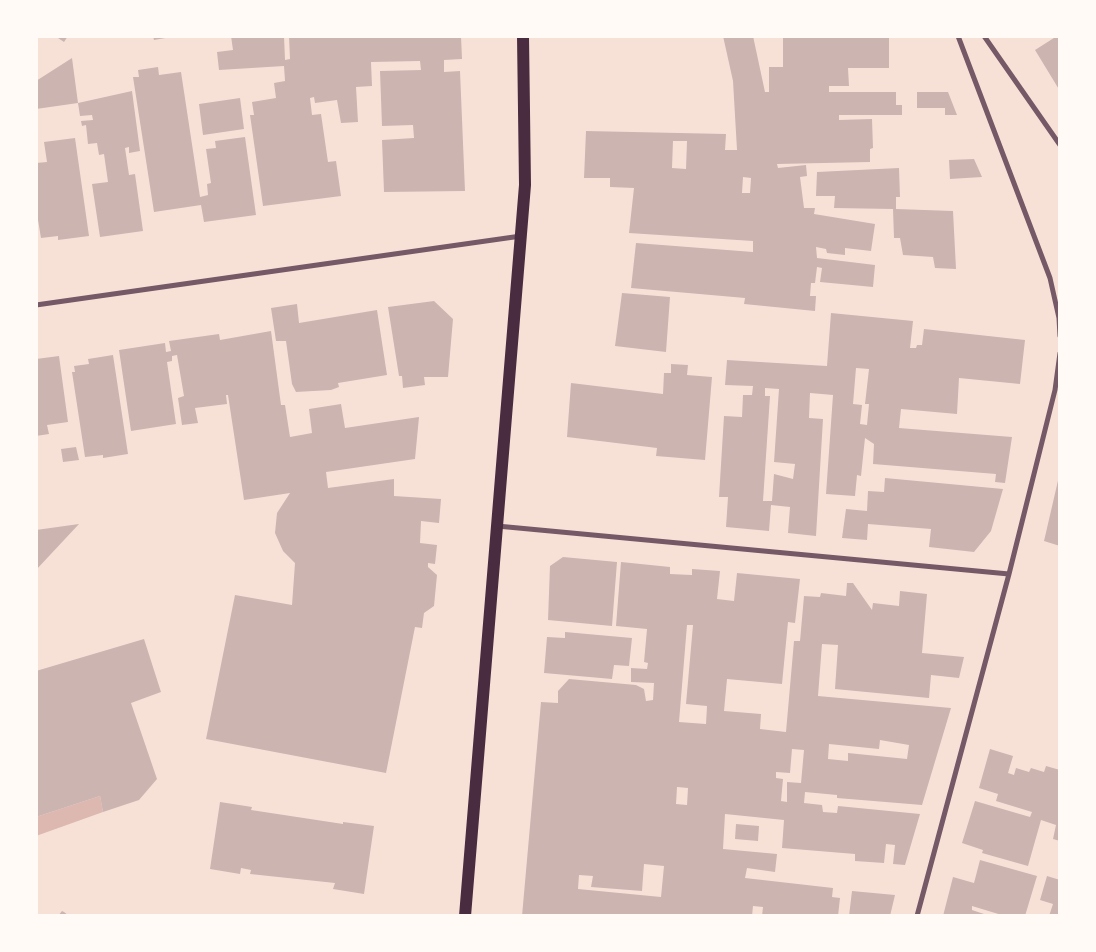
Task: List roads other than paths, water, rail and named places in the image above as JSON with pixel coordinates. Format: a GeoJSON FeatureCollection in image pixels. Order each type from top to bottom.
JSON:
{"type":"FeatureCollection","features":[{"type":"Feature","properties":{"kind":"main road"},"geometry":{"type":"LineString","coordinates":[[465,916],[525,185],[523,36]]}},
{"type":"Feature","properties":{"kind":"street"},"geometry":{"type":"LineString","coordinates":[[958,36],[1050,278],[1059,318],[1060,336]]}},
{"type":"Feature","properties":{"kind":"street"},"geometry":{"type":"LineString","coordinates":[[984,36],[1060,146]]}},
{"type":"Feature","properties":{"kind":"street"},"geometry":{"type":"LineString","coordinates":[[36,306],[521,236]]}},
{"type":"Feature","properties":{"kind":"street"},"geometry":{"type":"LineString","coordinates":[[917,916],[1009,574],[1055,390],[1060,353]]}},
{"type":"Feature","properties":{"kind":"street"},"geometry":{"type":"LineString","coordinates":[[497,526],[1009,574]]}}]}
